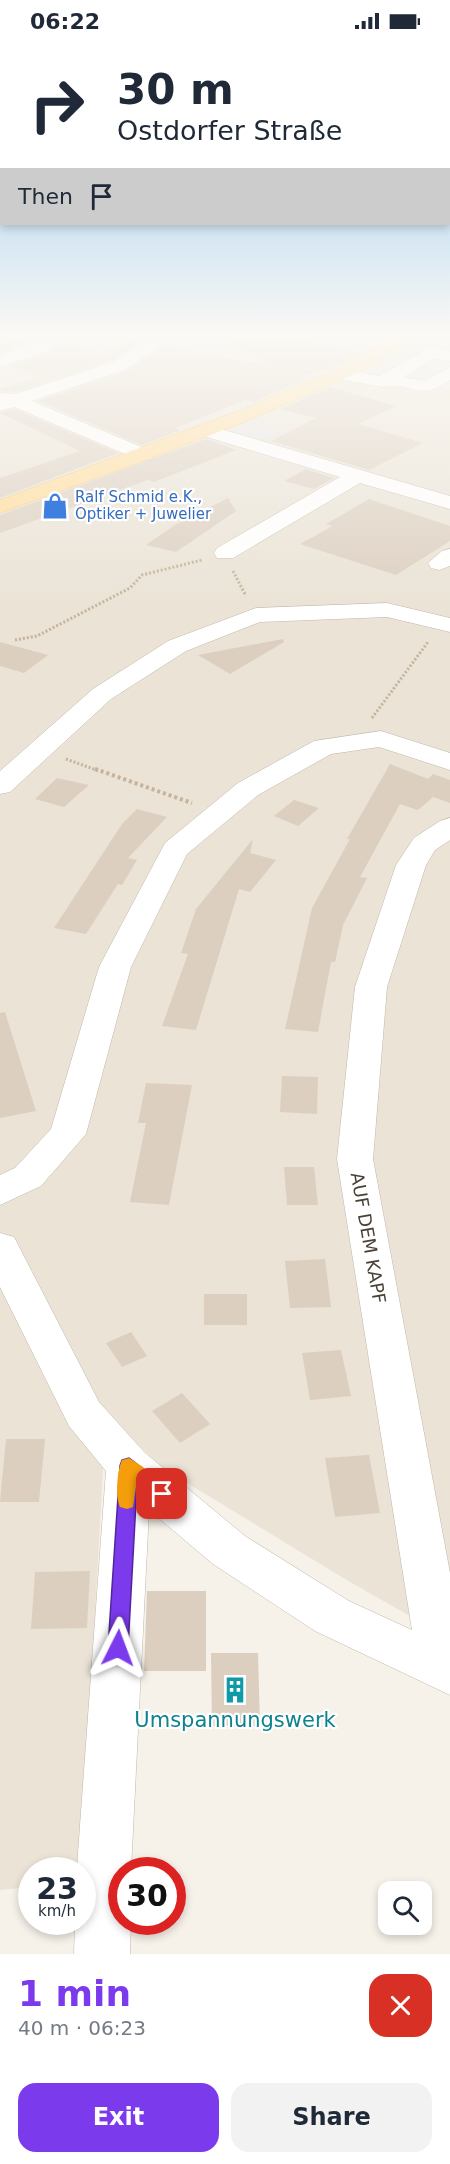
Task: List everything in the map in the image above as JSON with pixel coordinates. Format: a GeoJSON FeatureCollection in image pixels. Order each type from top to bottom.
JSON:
{"type":"FeatureCollection","features":[{"type":"Feature","properties":{"kind":"main road"},"geometry":{"type":"LineString","coordinates":[[0,507],[216,427]]}},
{"type":"Feature","properties":{"kind":"street"},"geometry":{"type":"LineString","coordinates":[[74,427],[144,455]]}},
{"type":"Feature","properties":{"kind":"street"},"geometry":{"type":"LineString","coordinates":[[207,431],[449,501]]}},
{"type":"Feature","properties":{"kind":"street"},"geometry":{"type":"LineString","coordinates":[[225,553],[358,475]]}},
{"type":"Feature","properties":{"kind":"street"},"geometry":{"type":"LineString","coordinates":[[0,786],[102,694],[177,646],[256,615],[285,612],[387,610],[446,624]]}},
{"type":"Feature","properties":{"kind":"street"},"geometry":{"type":"LineString","coordinates":[[0,1191],[28,1177],[68,1134],[115,967],[175,849],[248,789],[324,747],[381,739],[450,762]]}},
{"type":"Feature","properties":{"kind":"street","name":"AUF DEM KAPF"},"geometry":{"type":"LineString","coordinates":[[447,1670],[355,1159],[371,987],[411,865],[424,844],[450,827]]}},
{"type":"Feature","properties":{"kind":"street"},"geometry":{"type":"LineString","coordinates":[[0,1247],[84,1414],[129,1466],[238,1556],[332,1616],[447,1670]]}},
{"type":"Feature","properties":{"kind":"street"},"geometry":{"type":"LineString","coordinates":[[102,1954],[106,1841],[129,1466]]}},
{"type":"Feature","properties":{"kind":"path"},"geometry":{"type":"LineString","coordinates":[[15,640],[37,636],[130,588],[142,575],[225,553],[247,599]]}},
{"type":"Feature","properties":{"kind":"path"},"geometry":{"type":"LineString","coordinates":[[381,739],[367,724],[446,624]]}},
{"type":"Feature","properties":{"kind":"path"},"geometry":{"type":"LineString","coordinates":[[40,750],[220,813]]}},
{"type":"Feature","properties":{"kind":"shaded area"},"geometry":{"type":"Polygon","coordinates":[[[0,427],[450,427],[450,1639],[345,1579],[161,1467],[106,1413],[82,1857],[18,1857],[18,1888],[0,1890],[0,427]]]}},
{"type":"Feature","properties":{"kind":"shaded area"},"geometry":{"type":"Polygon","coordinates":[[[242,427],[285,428],[259,441],[230,433],[242,427]]]}},
{"type":"Feature","properties":{"kind":"building"},"geometry":{"type":"Polygon","coordinates":[[[30,427],[57,427],[118,453],[0,498],[0,478],[80,451],[30,427]]]}},
{"type":"Feature","properties":{"kind":"building"},"geometry":{"type":"Polygon","coordinates":[[[100,427],[177,427],[175,428],[181,430],[142,445],[100,427]]]}},
{"type":"Feature","properties":{"kind":"building"},"geometry":{"type":"Polygon","coordinates":[[[298,427],[369,427],[423,443],[369,470],[271,441],[298,427]]]}},
{"type":"Feature","properties":{"kind":"building"},"geometry":{"type":"Polygon","coordinates":[[[206,439],[236,450],[154,482],[148,480],[0,533],[0,515],[206,439]]]}},
{"type":"Feature","properties":{"kind":"building"},"geometry":{"type":"Polygon","coordinates":[[[306,469],[334,478],[314,489],[284,481],[306,469]]]}},
{"type":"Feature","properties":{"kind":"building"},"geometry":{"type":"Polygon","coordinates":[[[228,498],[236,511],[176,552],[146,545],[175,525],[228,498]]]}},
{"type":"Feature","properties":{"kind":"building"},"geometry":{"type":"Polygon","coordinates":[[[369,499],[450,526],[450,541],[396,575],[300,544],[333,526],[326,524],[369,499]]]}},
{"type":"Feature","properties":{"kind":"building"},"geometry":{"type":"Polygon","coordinates":[[[283,639],[284,642],[230,674],[198,655],[283,639]]]}},
{"type":"Feature","properties":{"kind":"building"},"geometry":{"type":"Polygon","coordinates":[[[0,642],[48,655],[24,673],[0,666],[0,642]]]}},
{"type":"Feature","properties":{"kind":"building"},"geometry":{"type":"Polygon","coordinates":[[[390,764],[428,779],[433,774],[450,780],[450,803],[433,797],[418,810],[400,804],[360,877],[367,878],[343,925],[335,962],[331,962],[318,1032],[285,1029],[312,908],[350,839],[347,839],[390,764]]]}},
{"type":"Feature","properties":{"kind":"building"},"geometry":{"type":"Polygon","coordinates":[[[57,778],[89,785],[64,807],[35,799],[57,778]]]}},
{"type":"Feature","properties":{"kind":"building"},"geometry":{"type":"Polygon","coordinates":[[[294,800],[319,808],[298,826],[274,816],[294,800]]]}},
{"type":"Feature","properties":{"kind":"building"},"geometry":{"type":"Polygon","coordinates":[[[137,809],[167,817],[128,858],[137,860],[122,885],[118,884],[86,934],[54,928],[122,824],[137,809]]]}},
{"type":"Feature","properties":{"kind":"building"},"geometry":{"type":"Polygon","coordinates":[[[253,839],[250,853],[276,860],[250,892],[239,889],[196,1030],[162,1026],[188,954],[181,953],[196,909],[253,839]]]}},
{"type":"Feature","properties":{"kind":"building"},"geometry":{"type":"Polygon","coordinates":[[[5,1012],[36,1111],[0,1118],[0,1013],[5,1012]]]}},
{"type":"Feature","properties":{"kind":"building"},"geometry":{"type":"Polygon","coordinates":[[[282,1076],[318,1077],[317,1114],[280,1112],[282,1076]]]}},
{"type":"Feature","properties":{"kind":"building"},"geometry":{"type":"Polygon","coordinates":[[[146,1083],[192,1085],[169,1205],[130,1202],[146,1123],[138,1123],[146,1083]]]}},
{"type":"Feature","properties":{"kind":"building"},"geometry":{"type":"Polygon","coordinates":[[[284,1167],[314,1167],[318,1205],[287,1205],[284,1167]]]}},
{"type":"Feature","properties":{"kind":"building"},"geometry":{"type":"Polygon","coordinates":[[[325,1259],[331,1307],[290,1308],[285,1261],[325,1259]]]}},
{"type":"Feature","properties":{"kind":"building"},"geometry":{"type":"Polygon","coordinates":[[[204,1294],[247,1294],[247,1325],[204,1325],[204,1294]]]}},
{"type":"Feature","properties":{"kind":"building"},"geometry":{"type":"Polygon","coordinates":[[[131,1332],[147,1356],[122,1367],[106,1343],[131,1332]]]}},
{"type":"Feature","properties":{"kind":"building"},"geometry":{"type":"Polygon","coordinates":[[[341,1350],[351,1396],[310,1400],[302,1353],[341,1350]]]}},
{"type":"Feature","properties":{"kind":"building"},"geometry":{"type":"Polygon","coordinates":[[[182,1393],[210,1424],[180,1443],[152,1411],[182,1393]]]}},
{"type":"Feature","properties":{"kind":"building"},"geometry":{"type":"Polygon","coordinates":[[[6,1439],[45,1439],[39,1502],[0,1502],[6,1439]]]}},
{"type":"Feature","properties":{"kind":"building"},"geometry":{"type":"Polygon","coordinates":[[[369,1455],[380,1513],[335,1517],[325,1458],[369,1455]]]}},
{"type":"Feature","properties":{"kind":"building"},"geometry":{"type":"Polygon","coordinates":[[[90,1571],[87,1628],[31,1629],[35,1572],[90,1571]]]}},
{"type":"Feature","properties":{"kind":"building"},"geometry":{"type":"Polygon","coordinates":[[[147,1591],[206,1591],[206,1671],[144,1671],[147,1591]]]}},
{"type":"Feature","properties":{"kind":"building","name":"Umspannungswerk"},"geometry":{"type":"Polygon","coordinates":[[[211,1653],[258,1653],[260,1726],[212,1726],[211,1653]]]}},
{"type":"Feature","properties":{"kind":"slow traffic"},"geometry":{"type":"LineString","coordinates":[[127,1501],[129,1466],[136,1472]]}},
{"type":"Feature","properties":{"kind":"place","name":"Ralf Schmid e.K., Optiker + Juwelier"},"geometry":{"type":"Point","coordinates":[55,506]}},
{"type":"Feature","properties":{"kind":"place","name":"Umspannungswerk"},"geometry":{"type":"Point","coordinates":[235,1690]}},
{"type":"Feature","properties":{"kind":"route"},"geometry":{"type":"LineString","coordinates":[[118,1648],[129,1466],[162,1494]]}}]}
